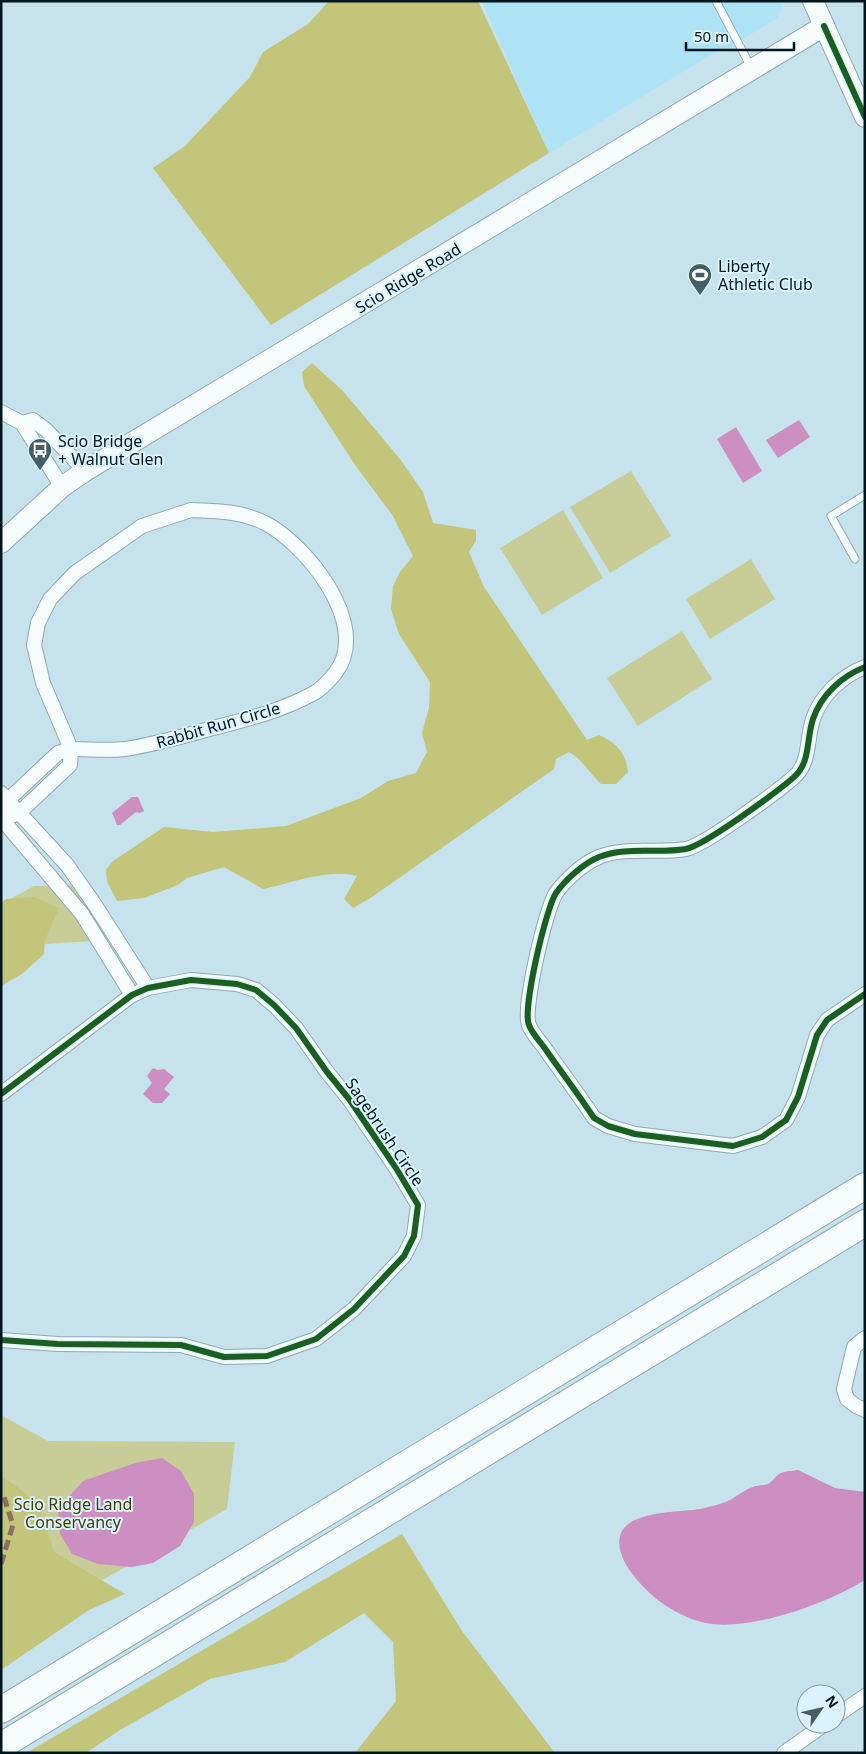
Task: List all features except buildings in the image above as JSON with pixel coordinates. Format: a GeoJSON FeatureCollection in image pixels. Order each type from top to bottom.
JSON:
{"type":"FeatureCollection","features":[{"type":"Feature","properties":{"kind":"highway"},"geometry":{"type":"LineString","coordinates":[[1,1710],[865,1186]]}},
{"type":"Feature","properties":{"kind":"highway"},"geometry":{"type":"LineString","coordinates":[[1,1746],[865,1223]]}},
{"type":"Feature","properties":{"kind":"street"},"geometry":{"type":"LineString","coordinates":[[813,1],[865,117]]}},
{"type":"Feature","properties":{"kind":"street","name":"Scio Ridge Road"},"geometry":{"type":"LineString","coordinates":[[1,543],[62,487],[85,471],[824,26]]}},
{"type":"Feature","properties":{"kind":"street"},"geometry":{"type":"LineString","coordinates":[[1,412],[22,423],[62,487]]}},
{"type":"Feature","properties":{"kind":"street"},"geometry":{"type":"LineString","coordinates":[[22,423],[33,420],[46,430],[85,471]]}},
{"type":"Feature","properties":{"kind":"street","name":"Rabbit Run Circle"},"geometry":{"type":"LineString","coordinates":[[4,796],[58,753],[72,749],[123,749],[160,742],[244,721],[315,692],[336,672],[347,644],[344,617],[328,587],[303,554],[288,539],[264,523],[232,511],[191,510],[142,526],[75,573],[50,599],[38,623],[34,645],[43,683],[72,749]]}},
{"type":"Feature","properties":{"kind":"street"},"geometry":{"type":"LineString","coordinates":[[865,667],[846,676],[826,696],[813,718],[805,763],[794,777],[698,845],[664,851],[615,852],[598,857],[578,870],[556,893],[546,917],[531,989],[528,1024],[594,1118],[608,1126],[634,1134],[733,1146],[762,1137],[786,1120],[798,1097],[818,1035],[827,1020],[865,994]]}},
{"type":"Feature","properties":{"kind":"street"},"geometry":{"type":"LineString","coordinates":[[2,819],[19,813],[70,765],[72,749]]}},
{"type":"Feature","properties":{"kind":"street"},"geometry":{"type":"LineString","coordinates":[[4,796],[67,865],[148,988]]}},
{"type":"Feature","properties":{"kind":"street"},"geometry":{"type":"LineString","coordinates":[[4,796],[2,819],[82,914],[132,995]]}},
{"type":"Feature","properties":{"kind":"street"},"geometry":{"type":"LineString","coordinates":[[82,914],[95,905]]}},
{"type":"Feature","properties":{"kind":"street","name":"Sagebrush Circle"},"geometry":{"type":"LineString","coordinates":[[1,1094],[132,995],[148,988],[191,980],[237,984],[256,990],[274,1005],[296,1028],[349,1099],[396,1168],[418,1205],[414,1236],[404,1256],[354,1309],[316,1340],[267,1356],[224,1357],[181,1345],[58,1344],[1,1340]]}},
{"type":"Feature","properties":{"kind":"street"},"geometry":{"type":"LineString","coordinates":[[865,1338],[854,1347],[844,1389],[847,1400],[865,1410]]}},
{"type":"Feature","properties":{"kind":"street"},"geometry":{"type":"LineString","coordinates":[[846,1709],[865,1696]]}},
{"type":"Feature","properties":{"kind":"street"},"geometry":{"type":"LineString","coordinates":[[784,1753],[811,1734]]}},
{"type":"Feature","properties":{"kind":"lane"},"geometry":{"type":"LineString","coordinates":[[716,1],[752,69]]}},
{"type":"Feature","properties":{"kind":"lane"},"geometry":{"type":"LineString","coordinates":[[855,559],[831,516],[865,495]]}},
{"type":"Feature","properties":{"kind":"shaded area"},"geometry":{"type":"Polygon","coordinates":[[[482,1],[780,1],[783,7],[777,18],[724,51],[722,48],[549,153],[482,1]]]}},
{"type":"Feature","properties":{"kind":"shaded area"},"geometry":{"type":"Polygon","coordinates":[[[799,420],[810,437],[778,458],[766,440],[799,420]]]}},
{"type":"Feature","properties":{"kind":"shaded area"},"geometry":{"type":"Polygon","coordinates":[[[736,427],[762,471],[743,483],[717,439],[736,427]]]}},
{"type":"Feature","properties":{"kind":"shaded area"},"geometry":{"type":"Polygon","coordinates":[[[132,797],[138,797],[144,811],[136,812],[120,825],[117,825],[112,813],[132,797]]]}},
{"type":"Feature","properties":{"kind":"shaded area"},"geometry":{"type":"Polygon","coordinates":[[[153,1068],[158,1070],[164,1069],[174,1077],[164,1089],[170,1094],[162,1103],[153,1103],[143,1094],[152,1083],[147,1076],[153,1068]]]}},
{"type":"Feature","properties":{"kind":"shaded area"},"geometry":{"type":"Polygon","coordinates":[[[162,1458],[181,1471],[194,1494],[194,1522],[180,1546],[153,1563],[132,1567],[98,1564],[72,1554],[60,1534],[58,1509],[83,1481],[135,1463],[162,1458]]]}},
{"type":"Feature","properties":{"kind":"shaded area"},"geometry":{"type":"Polygon","coordinates":[[[798,1470],[835,1488],[865,1492],[865,1580],[849,1589],[831,1598],[788,1614],[744,1623],[724,1625],[706,1623],[685,1616],[666,1606],[641,1584],[624,1561],[619,1543],[622,1531],[628,1524],[646,1516],[700,1509],[719,1504],[750,1488],[768,1484],[781,1473],[798,1470]]]}},
{"type":"Feature","properties":{"kind":"green space"},"geometry":{"type":"Polygon","coordinates":[[[329,1],[478,1],[549,153],[271,325],[153,168],[185,146],[250,77],[263,52],[308,24],[329,1]]]}},
{"type":"Feature","properties":{"kind":"green space"},"geometry":{"type":"Polygon","coordinates":[[[312,363],[343,391],[400,459],[423,492],[433,523],[476,530],[476,541],[469,552],[484,587],[587,740],[599,735],[610,741],[619,749],[625,759],[628,772],[616,784],[601,784],[569,752],[556,759],[554,769],[372,897],[353,908],[344,899],[357,876],[346,874],[323,875],[263,889],[224,867],[187,878],[178,885],[144,898],[117,901],[107,882],[106,870],[113,861],[164,827],[213,832],[286,826],[361,798],[388,781],[416,773],[427,752],[422,733],[429,708],[430,682],[399,634],[391,609],[393,586],[400,572],[413,556],[393,516],[355,465],[304,386],[302,372],[312,363]]]}},
{"type":"Feature","properties":{"kind":"green space"},"geometry":{"type":"Polygon","coordinates":[[[631,471],[671,536],[610,573],[570,507],[631,471]]]}},
{"type":"Feature","properties":{"kind":"green space"},"geometry":{"type":"Polygon","coordinates":[[[563,510],[603,578],[542,615],[500,548],[563,510]]]}},
{"type":"Feature","properties":{"kind":"green space"},"geometry":{"type":"Polygon","coordinates":[[[751,559],[775,599],[710,639],[686,599],[751,559]]]}},
{"type":"Feature","properties":{"kind":"green space"},"geometry":{"type":"Polygon","coordinates":[[[682,631],[712,679],[638,726],[607,678],[682,631]]]}},
{"type":"Feature","properties":{"kind":"green space"},"geometry":{"type":"Polygon","coordinates":[[[34,886],[83,886],[111,940],[44,944],[1,904],[34,886]]]}},
{"type":"Feature","properties":{"kind":"green space"},"geometry":{"type":"Polygon","coordinates":[[[34,897],[59,908],[45,940],[44,954],[22,974],[1,986],[1,903],[6,899],[34,897]]]}},
{"type":"Feature","properties":{"kind":"green space","name":"Scio Ridge Land Conservancy"},"geometry":{"type":"Polygon","coordinates":[[[1,1415],[48,1441],[235,1442],[227,1509],[1,1638],[1,1415]]]}},
{"type":"Feature","properties":{"kind":"green space"},"geometry":{"type":"Polygon","coordinates":[[[1,1476],[24,1492],[37,1507],[46,1526],[54,1552],[125,1594],[89,1610],[1,1670],[1,1476]]]}},
{"type":"Feature","properties":{"kind":"green space"},"geometry":{"type":"Polygon","coordinates":[[[402,1534],[462,1631],[555,1753],[355,1753],[396,1701],[393,1642],[364,1613],[285,1662],[210,1679],[120,1730],[86,1753],[26,1753],[402,1534]]]}},
{"type":"Feature","properties":{"kind":"marked path"},"geometry":{"type":"LineString","coordinates":[[1,1564],[13,1525],[4,1497]]}},
{"type":"Feature","properties":{"kind":"cycle path"},"geometry":{"type":"LineString","coordinates":[[824,26],[865,117]]}},
{"type":"Feature","properties":{"kind":"cycle path"},"geometry":{"type":"LineString","coordinates":[[865,667],[848,676],[827,694],[813,719],[807,751],[799,772],[756,806],[723,829],[686,849],[631,851],[609,854],[587,863],[565,882],[556,893],[552,902],[541,937],[532,981],[528,1016],[532,1032],[594,1118],[608,1126],[635,1134],[733,1146],[762,1137],[786,1120],[798,1097],[817,1035],[827,1020],[865,994]]}},
{"type":"Feature","properties":{"kind":"cycle path"},"geometry":{"type":"LineString","coordinates":[[1,1094],[132,995],[148,988],[191,980],[237,984],[256,990],[274,1005],[296,1028],[349,1099],[396,1168],[418,1205],[414,1236],[404,1256],[354,1309],[316,1339],[267,1356],[224,1357],[181,1345],[58,1344],[1,1340]]}},
{"type":"Feature","properties":{"kind":"place","name":"Liberty Athletic Club"},"geometry":{"type":"Point","coordinates":[700,296]}},
{"type":"Feature","properties":{"kind":"place","name":"Scio Bridge + Walnut Glen"},"geometry":{"type":"Point","coordinates":[40,471]}}]}
